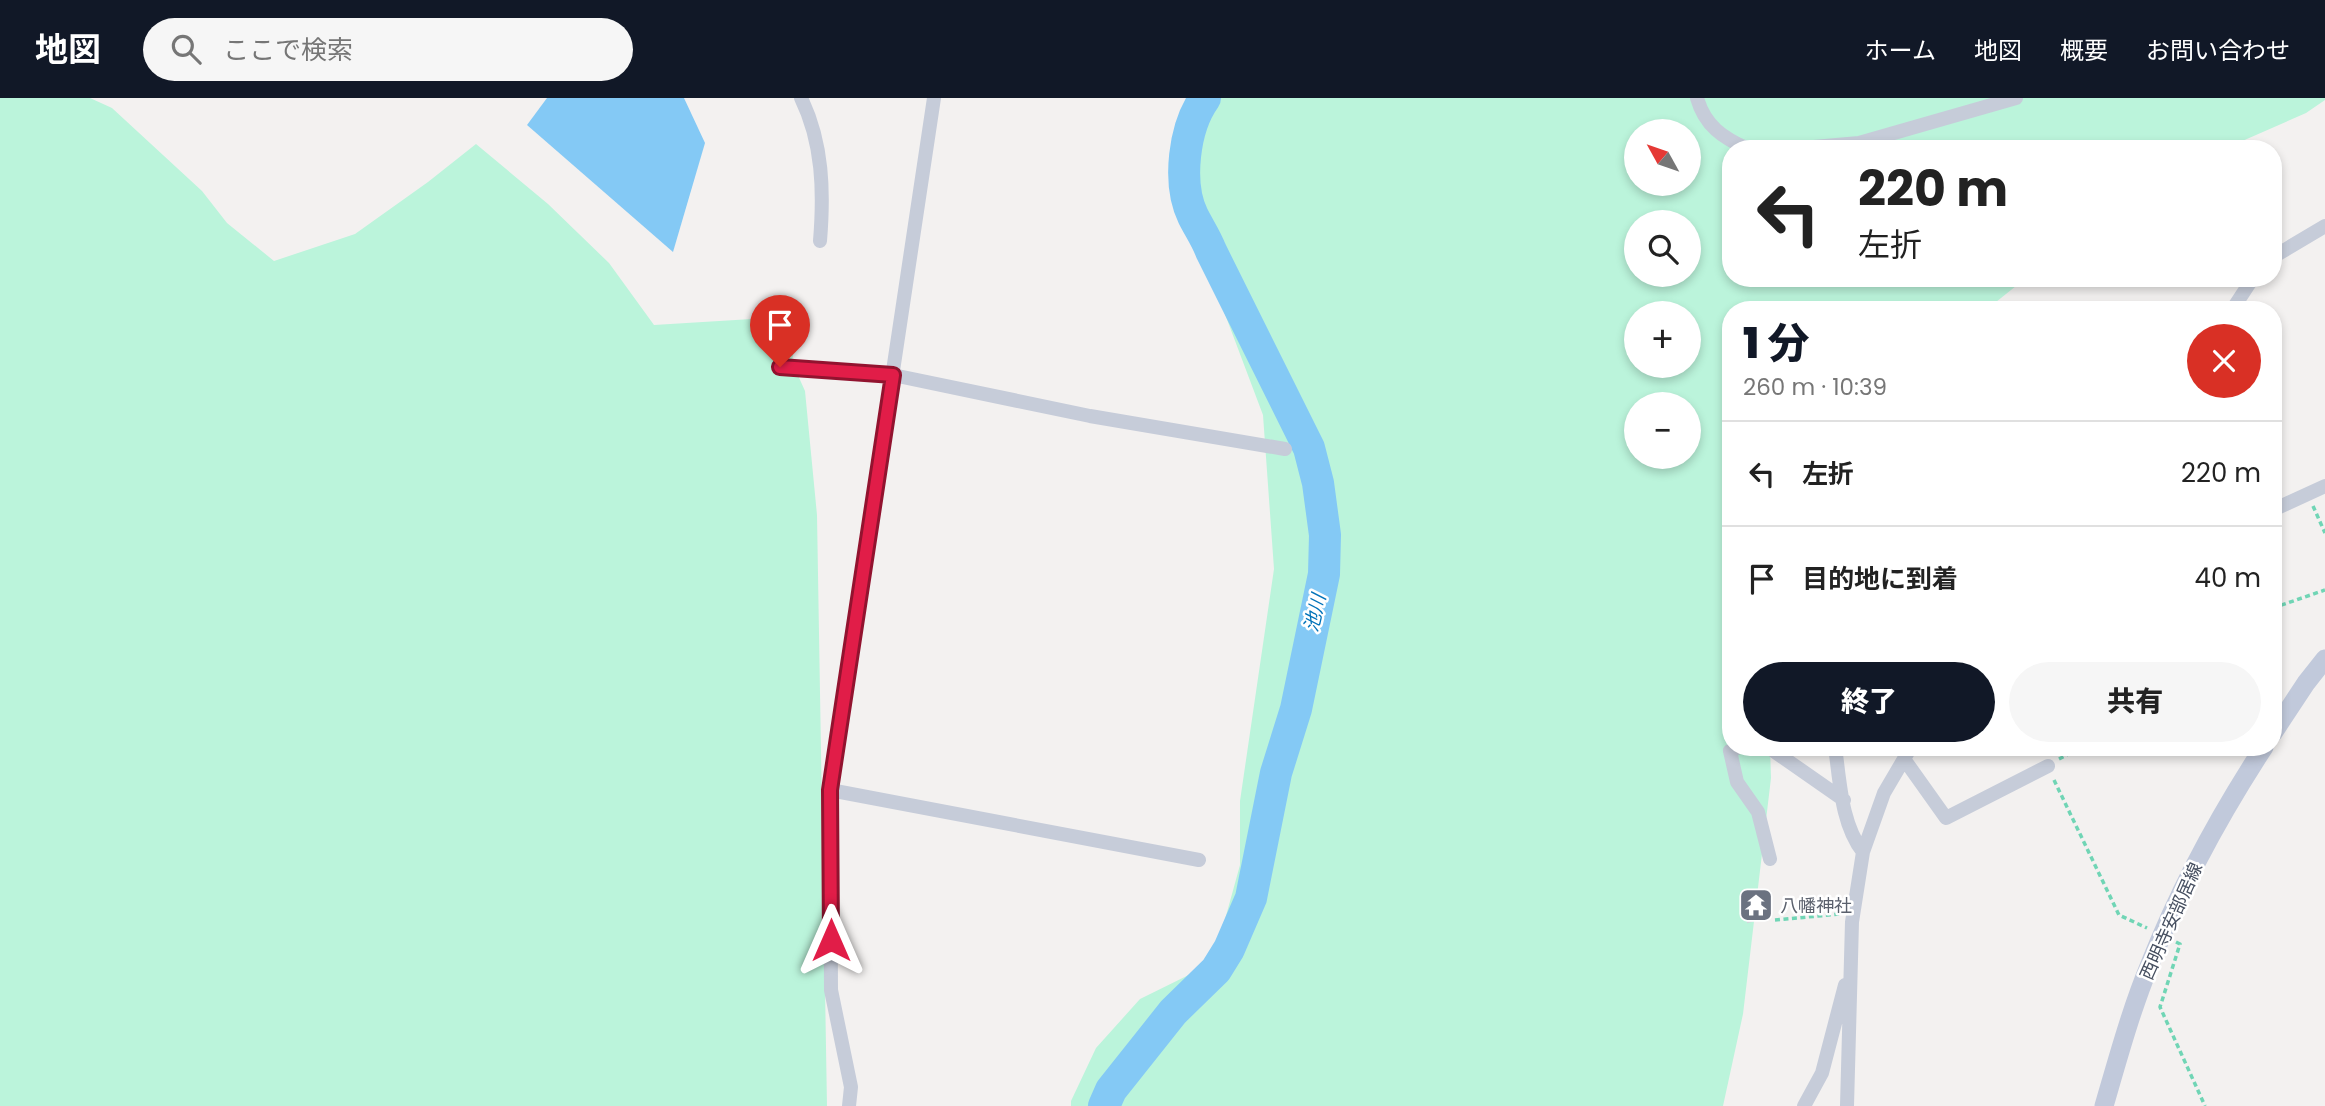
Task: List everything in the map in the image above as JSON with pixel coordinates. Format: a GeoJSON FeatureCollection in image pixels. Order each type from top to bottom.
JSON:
{"type":"FeatureCollection","features":[{"type":"Feature","properties":{"kind":"main road"},"geometry":{"type":"LineString","coordinates":[[2282,720],[2325,659]]}},
{"type":"Feature","properties":{"kind":"main road","name":"西明寺安部居線"},"geometry":{"type":"LineString","coordinates":[[2104,1106],[2149,965],[2214,828],[2258,756]]}},
{"type":"Feature","properties":{"kind":"street"},"geometry":{"type":"LineString","coordinates":[[801,98],[817,141],[823,203],[820,241]]}},
{"type":"Feature","properties":{"kind":"street"},"geometry":{"type":"LineString","coordinates":[[849,1106],[851,1087],[831,989],[830,790],[933,98]]}},
{"type":"Feature","properties":{"kind":"street"},"geometry":{"type":"LineString","coordinates":[[1697,98],[1699,107],[1720,136],[1729,140]]}},
{"type":"Feature","properties":{"kind":"street"},"geometry":{"type":"LineString","coordinates":[[1870,140],[2016,98]]}},
{"type":"Feature","properties":{"kind":"street"},"geometry":{"type":"LineString","coordinates":[[2282,252],[2325,226]]}},
{"type":"Feature","properties":{"kind":"street"},"geometry":{"type":"LineString","coordinates":[[780,367],[893,375],[1090,416],[1285,449]]}},
{"type":"Feature","properties":{"kind":"street"},"geometry":{"type":"LineString","coordinates":[[2282,506],[2325,486]]}},
{"type":"Feature","properties":{"kind":"street"},"geometry":{"type":"LineString","coordinates":[[1731,756],[1737,782],[1758,812],[1770,859]]}},
{"type":"Feature","properties":{"kind":"street"},"geometry":{"type":"LineString","coordinates":[[1781,756],[1843,800]]}},
{"type":"Feature","properties":{"kind":"street"},"geometry":{"type":"LineString","coordinates":[[1836,756],[1843,800],[1853,839],[1863,852]]}},
{"type":"Feature","properties":{"kind":"street"},"geometry":{"type":"LineString","coordinates":[[1847,1106],[1852,922],[1863,852],[1884,793],[1905,756]]}},
{"type":"Feature","properties":{"kind":"street"},"geometry":{"type":"LineString","coordinates":[[1909,756],[1947,817],[2048,765]]}},
{"type":"Feature","properties":{"kind":"street"},"geometry":{"type":"LineString","coordinates":[[830,790],[1199,860]]}},
{"type":"Feature","properties":{"kind":"street"},"geometry":{"type":"LineString","coordinates":[[1804,1106],[1822,1073],[1833,1022],[1850,967]]}},
{"type":"Feature","properties":{"kind":"path"},"geometry":{"type":"LineString","coordinates":[[2307,494],[2325,533]]}},
{"type":"Feature","properties":{"kind":"path"},"geometry":{"type":"LineString","coordinates":[[2282,605],[2325,590]]}},
{"type":"Feature","properties":{"kind":"path"},"geometry":{"type":"LineString","coordinates":[[2065,756],[2048,765],[2119,915],[2180,944],[2160,1007],[2205,1106]]}},
{"type":"Feature","properties":{"kind":"path"},"geometry":{"type":"LineString","coordinates":[[1775,920],[1842,914]]}},
{"type":"Feature","properties":{"kind":"green space"},"geometry":{"type":"Polygon","coordinates":[[[0,98],[90,98],[112,108],[202,191],[227,223],[274,261],[355,234],[476,144],[548,204],[609,263],[654,325],[799,316],[792,362],[805,391],[817,515],[827,1106],[0,1106],[0,98]]]}},
{"type":"Feature","properties":{"kind":"green space"},"geometry":{"type":"Polygon","coordinates":[[[1205,98],[2325,98],[2306,113],[2244,140],[1722,140],[1722,287],[2015,287],[1997,301],[1722,301],[1722,756],[1770,756],[1771,778],[1743,1014],[1723,1106],[1071,1106],[1096,1048],[1140,999],[1213,963],[1240,865],[1240,801],[1274,569],[1263,415],[1194,232],[1187,144],[1205,98]]]}},
{"type":"Feature","properties":{"kind":"water"},"geometry":{"type":"Polygon","coordinates":[[[547,98],[684,98],[705,143],[673,252],[527,125],[547,98]]]}},
{"type":"Feature","properties":{"kind":"building","name":"八幡神社"},"geometry":{"type":"Polygon","coordinates":[[[1762,892],[1767,917],[1748,922],[1747,893],[1762,892]]]}},
{"type":"Feature","properties":{"kind":"waterway","name":"池川"},"geometry":{"type":"LineString","coordinates":[[1104,1106],[1111,1090],[1173,1012],[1216,970],[1229,949],[1251,898],[1276,773],[1296,709],[1324,574],[1325,535],[1318,483],[1309,448],[1188,203],[1185,156],[1192,124],[1205,98]]}},
{"type":"Feature","properties":{"kind":"place","name":"八幡神社"},"geometry":{"type":"Point","coordinates":[1756,905]}},
{"type":"Feature","properties":{"kind":"route"},"geometry":{"type":"LineString","coordinates":[[780,367],[893,375],[830,790],[831,940]]}}]}
